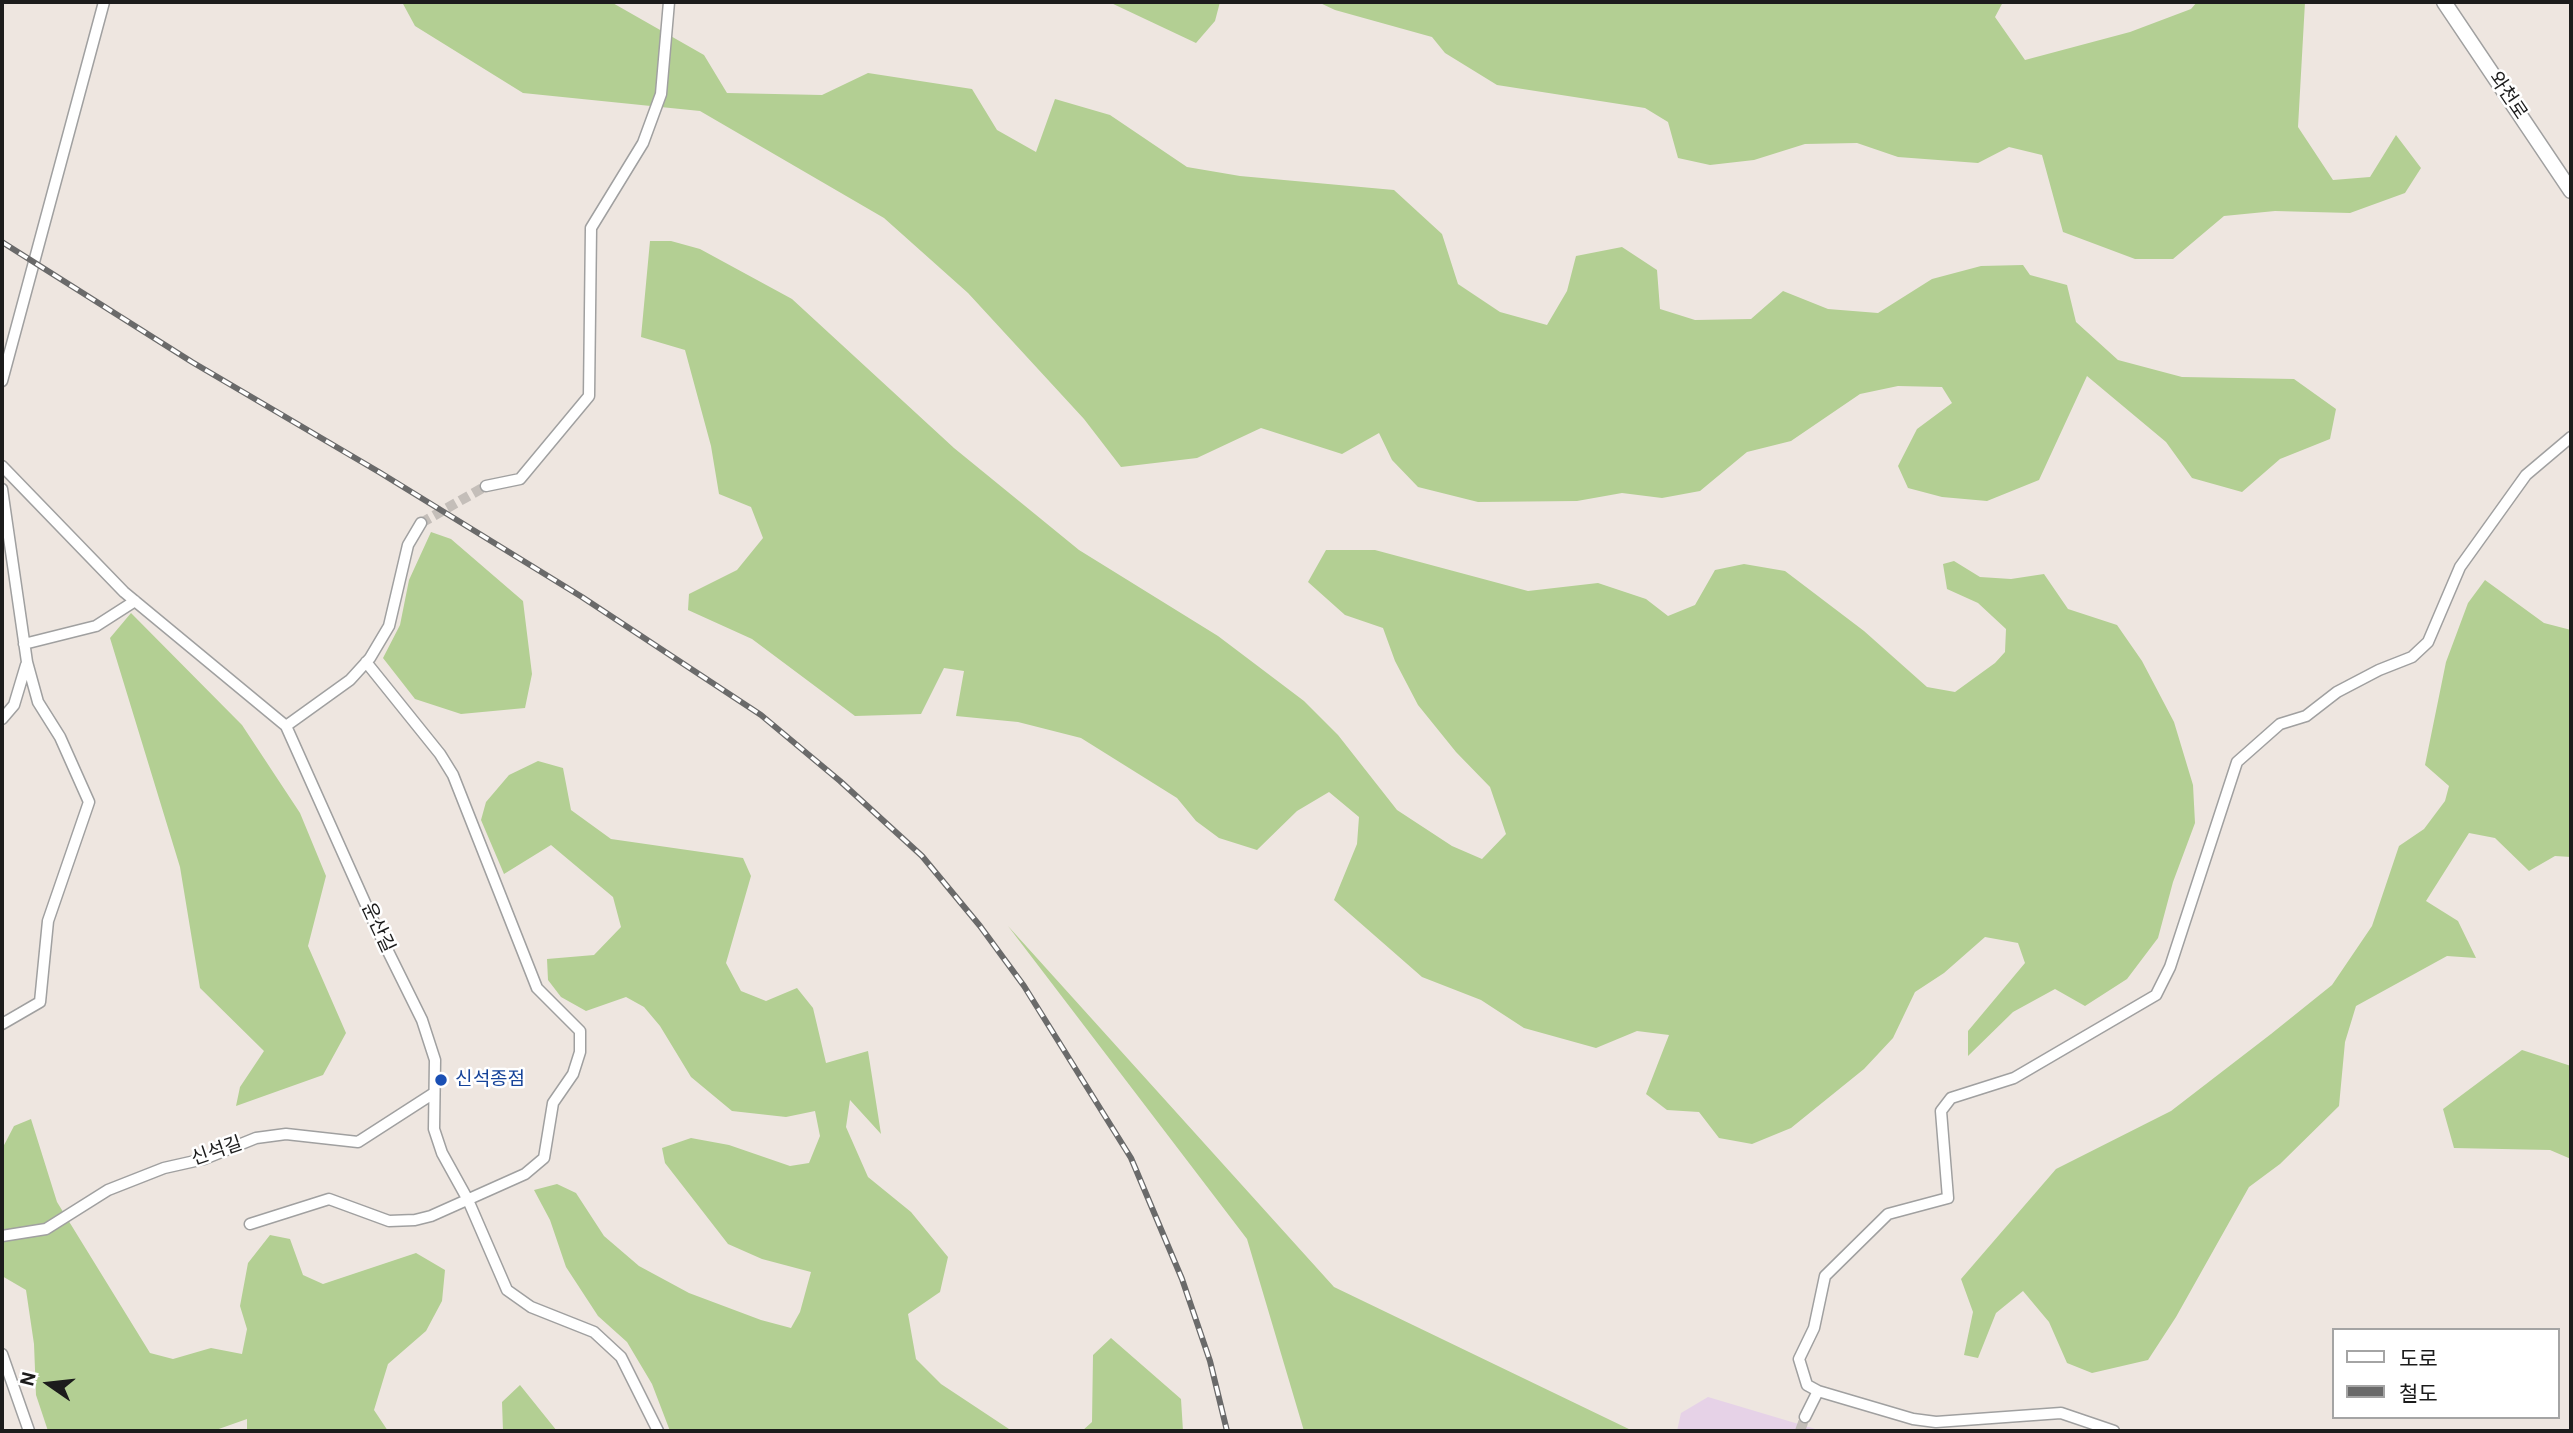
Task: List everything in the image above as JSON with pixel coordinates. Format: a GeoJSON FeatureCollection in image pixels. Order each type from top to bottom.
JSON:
{"type":"FeatureCollection","features":[{"type":"Feature","properties":{"kind":"street"},"geometry":{"type":"LineString","coordinates":[[2,381],[104,2]]}},
{"type":"Feature","properties":{"kind":"street"},"geometry":{"type":"LineString","coordinates":[[486,486],[520,479],[589,396],[591,228],[643,143],[661,94],[669,2]]}},
{"type":"Feature","properties":{"kind":"street","name":"와천로"},"geometry":{"type":"LineString","coordinates":[[2444,2],[2571,191]]}},
{"type":"Feature","properties":{"kind":"street"},"geometry":{"type":"LineString","coordinates":[[2114,1431],[2061,1413],[1936,1422],[1913,1419],[1818,1391],[1807,1385],[1799,1359],[1814,1328],[1825,1276],[1888,1214],[1948,1198],[1941,1111],[1951,1098],[2014,1078],[2156,995],[2170,967],[2237,762],[2280,724],[2306,716],[2337,692],[2379,670],[2412,657],[2428,642],[2460,567],[2526,475],[2571,437]]}},
{"type":"Feature","properties":{"kind":"street","name":"운산길"},"geometry":{"type":"LineString","coordinates":[[2,466],[135,601],[286,726],[375,925],[422,1020],[435,1060],[434,1129],[442,1153],[468,1200],[507,1290],[531,1307],[594,1332],[621,1357],[658,1431]]}},
{"type":"Feature","properties":{"kind":"street"},"geometry":{"type":"LineString","coordinates":[[2,489],[24,644],[37,702],[60,737],[89,802],[48,921],[40,1002],[2,1024]]}},
{"type":"Feature","properties":{"kind":"street"},"geometry":{"type":"LineString","coordinates":[[286,726],[350,680],[366,662],[389,626],[408,545],[421,523]]}},
{"type":"Feature","properties":{"kind":"street"},"geometry":{"type":"LineString","coordinates":[[24,644],[96,626],[135,601]]}},
{"type":"Feature","properties":{"kind":"street"},"geometry":{"type":"LineString","coordinates":[[2,719],[14,705],[27,662]]}},
{"type":"Feature","properties":{"kind":"street"},"geometry":{"type":"LineString","coordinates":[[250,1224],[329,1199],[400,1222],[431,1216],[525,1174],[544,1158],[550,1112],[577,1062],[580,1031],[537,988],[453,775],[440,754],[366,662]]}},
{"type":"Feature","properties":{"kind":"street","name":"신석길"},"geometry":{"type":"LineString","coordinates":[[2,1236],[46,1229],[108,1191],[164,1168],[204,1159],[256,1139],[286,1134],[358,1142],[434,1093]]}},
{"type":"Feature","properties":{"kind":"street"},"geometry":{"type":"LineString","coordinates":[[2,1354],[29,1431]]}},
{"type":"Feature","properties":{"kind":"street"},"geometry":{"type":"LineString","coordinates":[[1805,1417],[1818,1391]]}},
{"type":"Feature","properties":{"kind":"shaded area"},"geometry":{"type":"Polygon","coordinates":[[[1708,1397],[1822,1431],[1677,1431],[1681,1413],[1708,1397]]]}},
{"type":"Feature","properties":{"kind":"green space"},"geometry":{"type":"Polygon","coordinates":[[[402,2],[611,2],[704,55],[727,93],[822,95],[868,73],[972,89],[997,130],[1036,152],[1055,99],[1110,115],[1187,167],[1240,176],[1394,190],[1442,234],[1458,284],[1500,312],[1547,325],[1567,291],[1576,256],[1622,247],[1657,270],[1660,309],[1695,320],[1751,319],[1783,291],[1828,309],[1878,313],[1932,279],[1981,266],[2023,265],[2030,275],[2067,285],[2076,322],[2118,360],[2182,377],[2294,379],[2336,409],[2330,439],[2280,459],[2242,492],[2192,478],[2166,442],[2087,376],[2039,480],[1987,501],[1942,497],[1908,488],[1898,466],[1917,429],[1952,403],[1942,387],[1898,386],[1860,394],[1791,441],[1747,452],[1700,491],[1662,498],[1622,493],[1577,501],[1478,502],[1418,487],[1392,460],[1379,433],[1342,454],[1261,428],[1197,458],[1121,467],[1084,419],[968,293],[884,218],[700,111],[523,93],[415,26],[402,2]]]}},
{"type":"Feature","properties":{"kind":"green space"},"geometry":{"type":"Polygon","coordinates":[[[1109,2],[1220,2],[1215,21],[1196,43],[1109,2]]]}},
{"type":"Feature","properties":{"kind":"green space"},"geometry":{"type":"Polygon","coordinates":[[[1318,2],[2003,2],[1995,17],[2025,60],[2130,32],[2191,9],[2197,2],[2305,2],[2298,127],[2333,180],[2370,177],[2396,135],[2421,168],[2405,193],[2350,213],[2275,211],[2224,216],[2173,259],[2135,259],[2063,232],[2042,155],[2009,147],[1978,163],[1898,157],[1857,143],[1805,144],[1754,160],[1710,165],[1678,158],[1668,122],[1645,108],[1497,85],[1445,53],[1432,37],[1335,10],[1318,2]]]}},
{"type":"Feature","properties":{"kind":"green space"},"geometry":{"type":"Polygon","coordinates":[[[650,241],[671,241],[700,249],[792,299],[954,448],[1079,550],[1218,636],[1304,701],[1338,735],[1397,810],[1452,846],[1482,859],[1506,834],[1490,787],[1456,752],[1418,705],[1395,661],[1383,628],[1345,615],[1308,582],[1326,550],[1375,550],[1528,591],[1598,583],[1646,599],[1668,616],[1695,605],[1715,570],[1744,564],[1785,571],[1864,631],[1927,687],[1955,692],[1995,663],[2005,652],[2006,629],[1978,603],[1947,589],[1943,564],[1954,561],[1980,577],[2011,579],[2044,574],[2068,609],[2117,625],[2142,661],[2174,722],[2193,785],[2195,823],[2173,882],[2158,938],[2127,979],[2085,1006],[2055,989],[2013,1012],[1968,1056],[1968,1031],[2025,963],[2018,943],[1985,937],[1944,973],[1915,992],[1893,1038],[1864,1069],[1791,1128],[1752,1144],[1719,1138],[1699,1112],[1667,1110],[1646,1094],[1669,1035],[1637,1031],[1596,1048],[1524,1028],[1481,1000],[1422,977],[1334,900],[1357,844],[1359,817],[1329,792],[1297,811],[1257,850],[1219,838],[1196,821],[1177,798],[1081,738],[1018,722],[956,716],[964,671],[944,668],[921,714],[855,716],[752,639],[688,610],[689,594],[737,570],[763,538],[751,507],[719,494],[711,446],[685,350],[641,337],[650,241]]]}},
{"type":"Feature","properties":{"kind":"green space"},"geometry":{"type":"Polygon","coordinates":[[[431,532],[451,539],[523,601],[532,674],[525,708],[461,714],[415,699],[383,658],[400,625],[409,580],[431,532]]]}},
{"type":"Feature","properties":{"kind":"green space"},"geometry":{"type":"Polygon","coordinates":[[[2485,580],[2544,623],[2571,630],[2571,857],[2555,856],[2529,871],[2495,838],[2469,833],[2426,901],[2458,921],[2476,958],[2447,956],[2356,1006],[2345,1042],[2339,1106],[2280,1164],[2249,1187],[2176,1317],[2148,1360],[2092,1373],[2067,1363],[2049,1322],[2023,1291],[1996,1313],[1978,1358],[1964,1355],[1973,1312],[1961,1279],[2056,1169],[2171,1111],[2332,985],[2372,926],[2399,846],[2424,829],[2445,801],[2449,786],[2425,765],[2446,662],[2468,603],[2485,580]]]}},
{"type":"Feature","properties":{"kind":"green space"},"geometry":{"type":"Polygon","coordinates":[[[131,613],[242,725],[300,813],[326,876],[308,946],[346,1033],[323,1075],[236,1106],[240,1087],[264,1051],[200,988],[180,867],[110,638],[131,613]]]}},
{"type":"Feature","properties":{"kind":"green space"},"geometry":{"type":"Polygon","coordinates":[[[538,761],[563,768],[571,810],[611,839],[743,858],[751,876],[726,963],[741,991],[766,1001],[797,988],[813,1008],[826,1063],[868,1051],[881,1134],[850,1100],[846,1127],[868,1177],[911,1212],[948,1257],[940,1292],[908,1314],[916,1359],[941,1384],[1012,1431],[670,1431],[652,1384],[627,1342],[598,1316],[566,1267],[550,1220],[534,1190],[557,1184],[576,1193],[604,1236],[639,1266],[689,1293],[761,1320],[791,1328],[800,1312],[811,1272],[762,1259],[728,1244],[665,1163],[662,1148],[691,1138],[729,1145],[790,1166],[809,1163],[820,1136],[815,1111],[786,1117],[732,1111],[691,1077],[660,1026],[644,1007],[626,997],[586,1011],[561,997],[548,980],[547,959],[594,955],[621,927],[613,897],[551,845],[504,874],[481,820],[486,802],[509,775],[538,761]]]}},
{"type":"Feature","properties":{"kind":"green space"},"geometry":{"type":"Polygon","coordinates":[[[1008,926],[1334,1287],[1633,1431],[1304,1431],[1247,1239],[1008,926]]]}},
{"type":"Feature","properties":{"kind":"green space"},"geometry":{"type":"Polygon","coordinates":[[[2522,1050],[2571,1066],[2571,1159],[2550,1150],[2454,1148],[2443,1109],[2522,1050]]]}},
{"type":"Feature","properties":{"kind":"green space"},"geometry":{"type":"Polygon","coordinates":[[[31,1119],[57,1202],[150,1353],[173,1359],[211,1348],[242,1354],[247,1329],[240,1306],[248,1263],[270,1235],[290,1239],[303,1275],[323,1284],[416,1253],[445,1270],[442,1301],[426,1331],[388,1364],[374,1410],[388,1431],[247,1431],[247,1419],[213,1431],[48,1431],[36,1395],[34,1344],[26,1290],[2,1276],[2,1149],[14,1126],[31,1119]]]}},
{"type":"Feature","properties":{"kind":"green space"},"geometry":{"type":"Polygon","coordinates":[[[1111,1338],[1181,1399],[1183,1431],[1082,1431],[1092,1422],[1093,1355],[1111,1338]]]}},
{"type":"Feature","properties":{"kind":"green space"},"geometry":{"type":"Polygon","coordinates":[[[520,1385],[557,1431],[503,1431],[502,1402],[520,1385]]]}},
{"type":"Feature","properties":{"kind":"tunnel"},"geometry":{"type":"LineString","coordinates":[[421,523],[486,486]]}},
{"type":"Feature","properties":{"kind":"tunnel"},"geometry":{"type":"LineString","coordinates":[[1800,1431],[1805,1417]]}},
{"type":"Feature","properties":{"kind":"railway"},"geometry":{"type":"LineString","coordinates":[[2,242],[192,362],[379,472],[582,597],[761,715],[840,781],[922,856],[980,926],[1024,986],[1131,1158],[1182,1279],[1210,1361],[1227,1431]]}},
{"type":"Feature","properties":{"kind":"place","name":"신석종점"},"geometry":{"type":"Point","coordinates":[441,1080]}}]}
